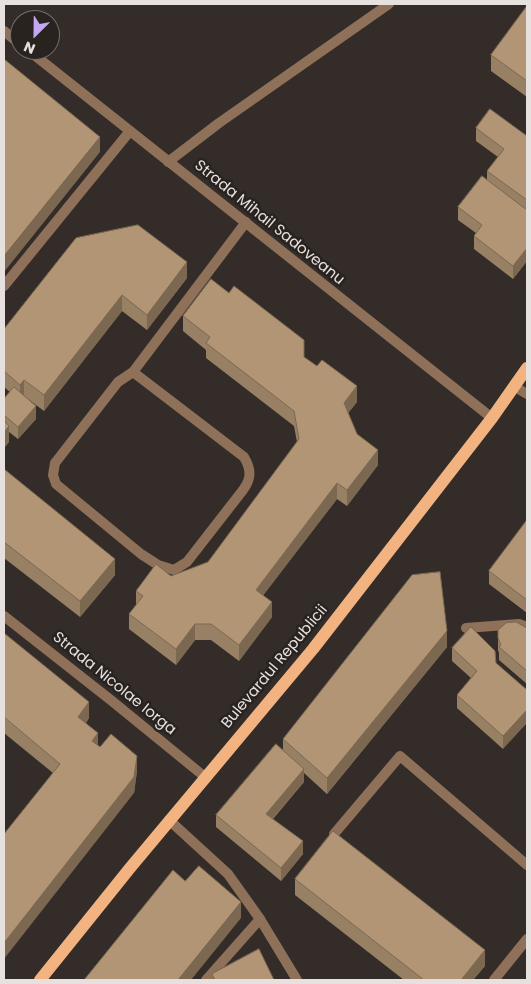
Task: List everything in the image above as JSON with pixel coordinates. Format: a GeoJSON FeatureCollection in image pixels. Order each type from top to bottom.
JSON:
{"type":"FeatureCollection","features":[{"type":"Feature","properties":{"kind":"main road","name":"Bulevardul Republicii"},"geometry":{"type":"LineString","coordinates":[[40,980],[169,820],[313,649],[492,418],[527,368]]}},
{"type":"Feature","properties":{"kind":"street"},"geometry":{"type":"LineString","coordinates":[[168,162],[219,123],[389,4]]}},
{"type":"Feature","properties":{"kind":"street","name":"Strada Mihail Sadoveanu"},"geometry":{"type":"LineString","coordinates":[[41,60],[246,222],[360,316],[492,418]]}},
{"type":"Feature","properties":{"kind":"street"},"geometry":{"type":"LineString","coordinates":[[4,286],[130,131]]}},
{"type":"Feature","properties":{"kind":"street"},"geometry":{"type":"LineString","coordinates":[[133,372],[244,457],[250,468],[249,482],[187,562],[174,570],[158,565],[141,554],[56,484],[53,475],[55,463],[118,382],[133,372],[246,222]]}},
{"type":"Feature","properties":{"kind":"street"},"geometry":{"type":"LineString","coordinates":[[515,386],[527,394]]}},
{"type":"Feature","properties":{"kind":"street","name":"Strada Nicolae Iorga"},"geometry":{"type":"LineString","coordinates":[[4,616],[112,700],[205,777]]}},
{"type":"Feature","properties":{"kind":"street"},"geometry":{"type":"LineString","coordinates":[[466,628],[519,624],[527,627]]}},
{"type":"Feature","properties":{"kind":"street"},"geometry":{"type":"LineString","coordinates":[[334,834],[400,756],[527,865]]}},
{"type":"Feature","properties":{"kind":"street"},"geometry":{"type":"LineString","coordinates":[[169,820],[228,874],[260,919],[297,980]]}},
{"type":"Feature","properties":{"kind":"street"},"geometry":{"type":"LineString","coordinates":[[206,980],[260,919]]}},
{"type":"Feature","properties":{"kind":"street"},"geometry":{"type":"LineString","coordinates":[[496,980],[527,939]]}},
{"type":"Feature","properties":{"kind":"building"},"geometry":{"type":"Polygon","coordinates":[[[527,6],[527,81],[491,55],[527,6]]]}},
{"type":"Feature","properties":{"kind":"building"},"geometry":{"type":"Polygon","coordinates":[[[4,59],[100,137],[4,256],[4,59]]]}},
{"type":"Feature","properties":{"kind":"building"},"geometry":{"type":"Polygon","coordinates":[[[490,109],[527,136],[527,200],[487,171],[504,149],[476,128],[490,109]]]}},
{"type":"Feature","properties":{"kind":"building"},"geometry":{"type":"Polygon","coordinates":[[[482,176],[527,210],[527,248],[513,266],[474,236],[482,225],[458,207],[482,176]]]}},
{"type":"Feature","properties":{"kind":"building"},"geometry":{"type":"Polygon","coordinates":[[[138,225],[187,262],[147,315],[122,295],[44,395],[24,380],[20,385],[4,371],[4,329],[76,238],[138,225]]]}},
{"type":"Feature","properties":{"kind":"building"},"geometry":{"type":"Polygon","coordinates":[[[211,279],[229,293],[234,286],[304,340],[304,357],[317,366],[322,360],[357,386],[344,403],[357,434],[378,450],[347,490],[337,483],[256,590],[272,602],[239,645],[211,624],[195,624],[176,649],[129,614],[143,596],[136,591],[156,564],[171,576],[208,562],[299,439],[294,411],[206,343],[210,337],[183,316],[211,279]]]}},
{"type":"Feature","properties":{"kind":"building"},"geometry":{"type":"Polygon","coordinates":[[[14,387],[36,406],[18,427],[4,415],[4,399],[14,387]]]}},
{"type":"Feature","properties":{"kind":"building"},"geometry":{"type":"Polygon","coordinates":[[[4,421],[9,426],[4,432],[4,421]]]}},
{"type":"Feature","properties":{"kind":"building"},"geometry":{"type":"Polygon","coordinates":[[[4,469],[115,559],[80,601],[4,542],[4,469]]]}},
{"type":"Feature","properties":{"kind":"building"},"geometry":{"type":"Polygon","coordinates":[[[527,520],[527,600],[489,571],[527,520]]]}},
{"type":"Feature","properties":{"kind":"building"},"geometry":{"type":"Polygon","coordinates":[[[440,572],[447,631],[327,778],[283,739],[412,575],[440,572]]]}},
{"type":"Feature","properties":{"kind":"building"},"geometry":{"type":"Polygon","coordinates":[[[516,622],[527,628],[527,671],[499,647],[501,645],[498,638],[498,630],[506,623],[516,622]]]}},
{"type":"Feature","properties":{"kind":"building"},"geometry":{"type":"Polygon","coordinates":[[[471,627],[495,651],[496,663],[527,690],[527,710],[503,736],[457,695],[477,671],[452,648],[471,627]]]}},
{"type":"Feature","properties":{"kind":"building"},"geometry":{"type":"Polygon","coordinates":[[[4,633],[89,702],[78,717],[98,733],[92,741],[100,747],[111,734],[137,756],[134,777],[4,943],[4,834],[60,764],[4,717],[4,633]]]}},
{"type":"Feature","properties":{"kind":"building"},"geometry":{"type":"Polygon","coordinates":[[[276,744],[304,769],[266,814],[303,841],[281,868],[216,815],[276,744]]]}},
{"type":"Feature","properties":{"kind":"building"},"geometry":{"type":"Polygon","coordinates":[[[333,831],[485,950],[461,980],[424,980],[295,879],[333,831]]]}},
{"type":"Feature","properties":{"kind":"building"},"geometry":{"type":"Polygon","coordinates":[[[199,866],[241,902],[178,980],[84,980],[173,870],[185,881],[199,866]]]}},
{"type":"Feature","properties":{"kind":"building"},"geometry":{"type":"Polygon","coordinates":[[[259,949],[274,980],[215,980],[212,974],[259,949]]]}}]}
